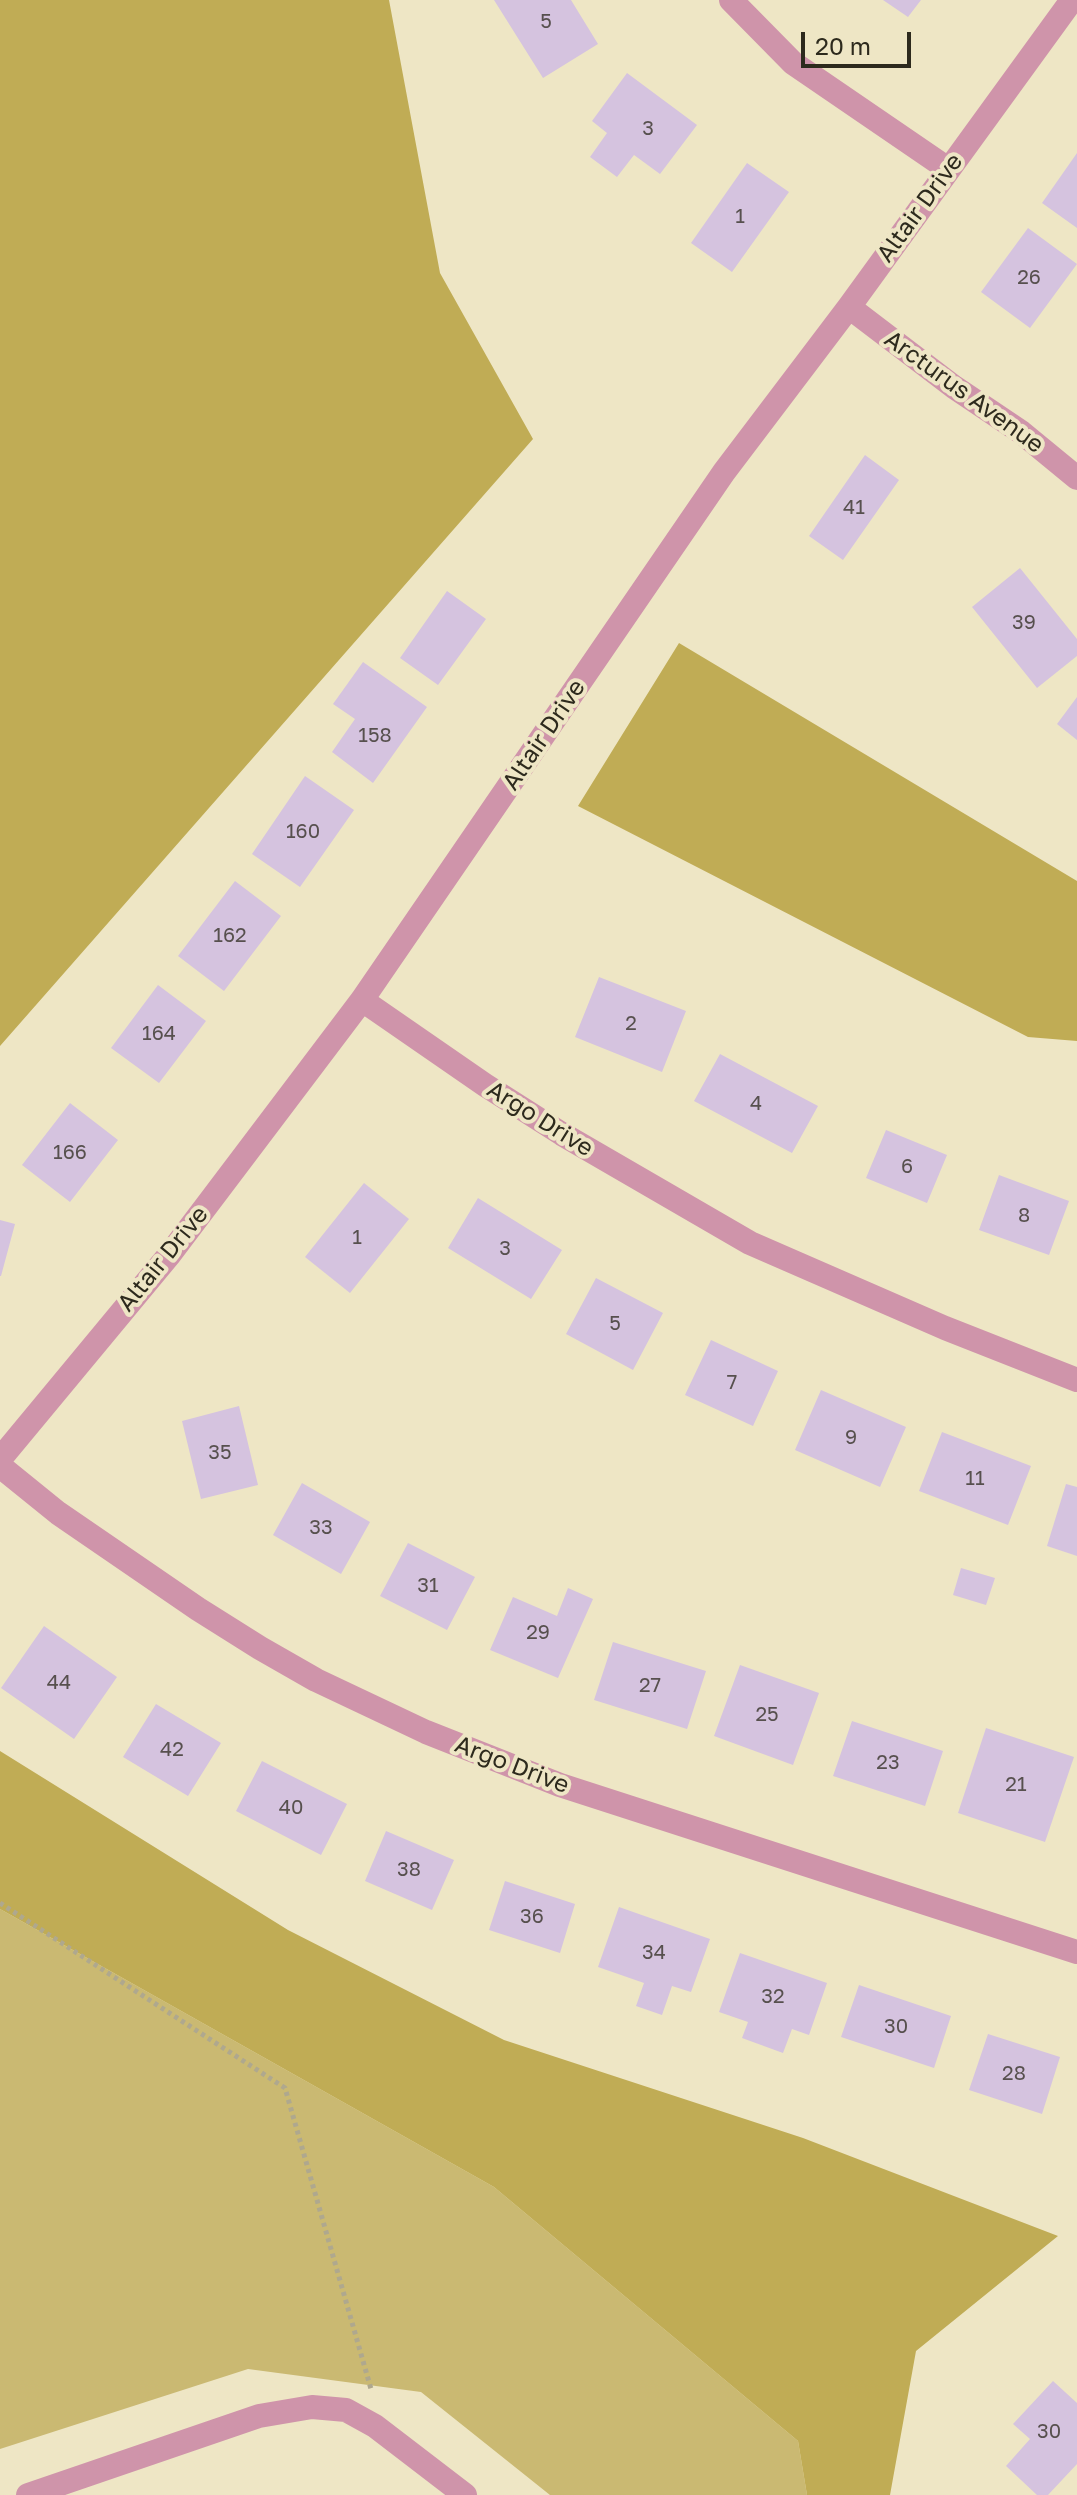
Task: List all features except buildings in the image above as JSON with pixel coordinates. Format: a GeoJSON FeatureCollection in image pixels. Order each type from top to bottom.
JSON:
{"type":"FeatureCollection","features":[{"type":"Feature","properties":{"kind":"street"},"geometry":{"type":"LineString","coordinates":[[731,0],[793,63],[948,169]]}},
{"type":"Feature","properties":{"kind":"street","name":"Altair Drive"},"geometry":{"type":"LineString","coordinates":[[0,1459],[170,1254],[362,1000],[724,472],[849,307],[1072,0]]}},
{"type":"Feature","properties":{"kind":"street","name":"Arcturus Avenue"},"geometry":{"type":"LineString","coordinates":[[849,307],[954,387],[1021,432],[1077,478]]}},
{"type":"Feature","properties":{"kind":"street","name":"Argo Drive"},"geometry":{"type":"LineString","coordinates":[[362,1000],[562,1134],[750,1243],[931,1322],[1077,1380]]}},
{"type":"Feature","properties":{"kind":"street","name":"Argo Drive"},"geometry":{"type":"LineString","coordinates":[[0,1466],[58,1513],[260,1648],[316,1680],[426,1732],[560,1785],[1077,1952]]}},
{"type":"Feature","properties":{"kind":"street"},"geometry":{"type":"LineString","coordinates":[[28,2495],[259,2416],[312,2407],[346,2410],[375,2426],[465,2495]]}},
{"type":"Feature","properties":{"kind":"path"},"geometry":{"type":"LineString","coordinates":[[0,1903],[285,2088],[371,2385],[375,2426]]}},
{"type":"Feature","properties":{"kind":"shaded area"},"geometry":{"type":"Polygon","coordinates":[[[0,0],[389,0],[440,273],[533,439],[0,1046],[0,0]]]}},
{"type":"Feature","properties":{"kind":"shaded area"},"geometry":{"type":"Polygon","coordinates":[[[679,643],[1077,881],[1077,1041],[1028,1037],[578,806],[679,643]]]}},
{"type":"Feature","properties":{"kind":"shaded area"},"geometry":{"type":"Polygon","coordinates":[[[0,1751],[288,1930],[504,2040],[803,2138],[1058,2236],[916,2351],[890,2495],[807,2495],[798,2441],[494,2187],[0,1909],[0,1751]]]}},
{"type":"Feature","properties":{"kind":"shaded area"},"geometry":{"type":"Polygon","coordinates":[[[0,1909],[494,2187],[798,2441],[807,2495],[550,2495],[421,2392],[248,2369],[0,2449],[0,1909]]]}}]}
